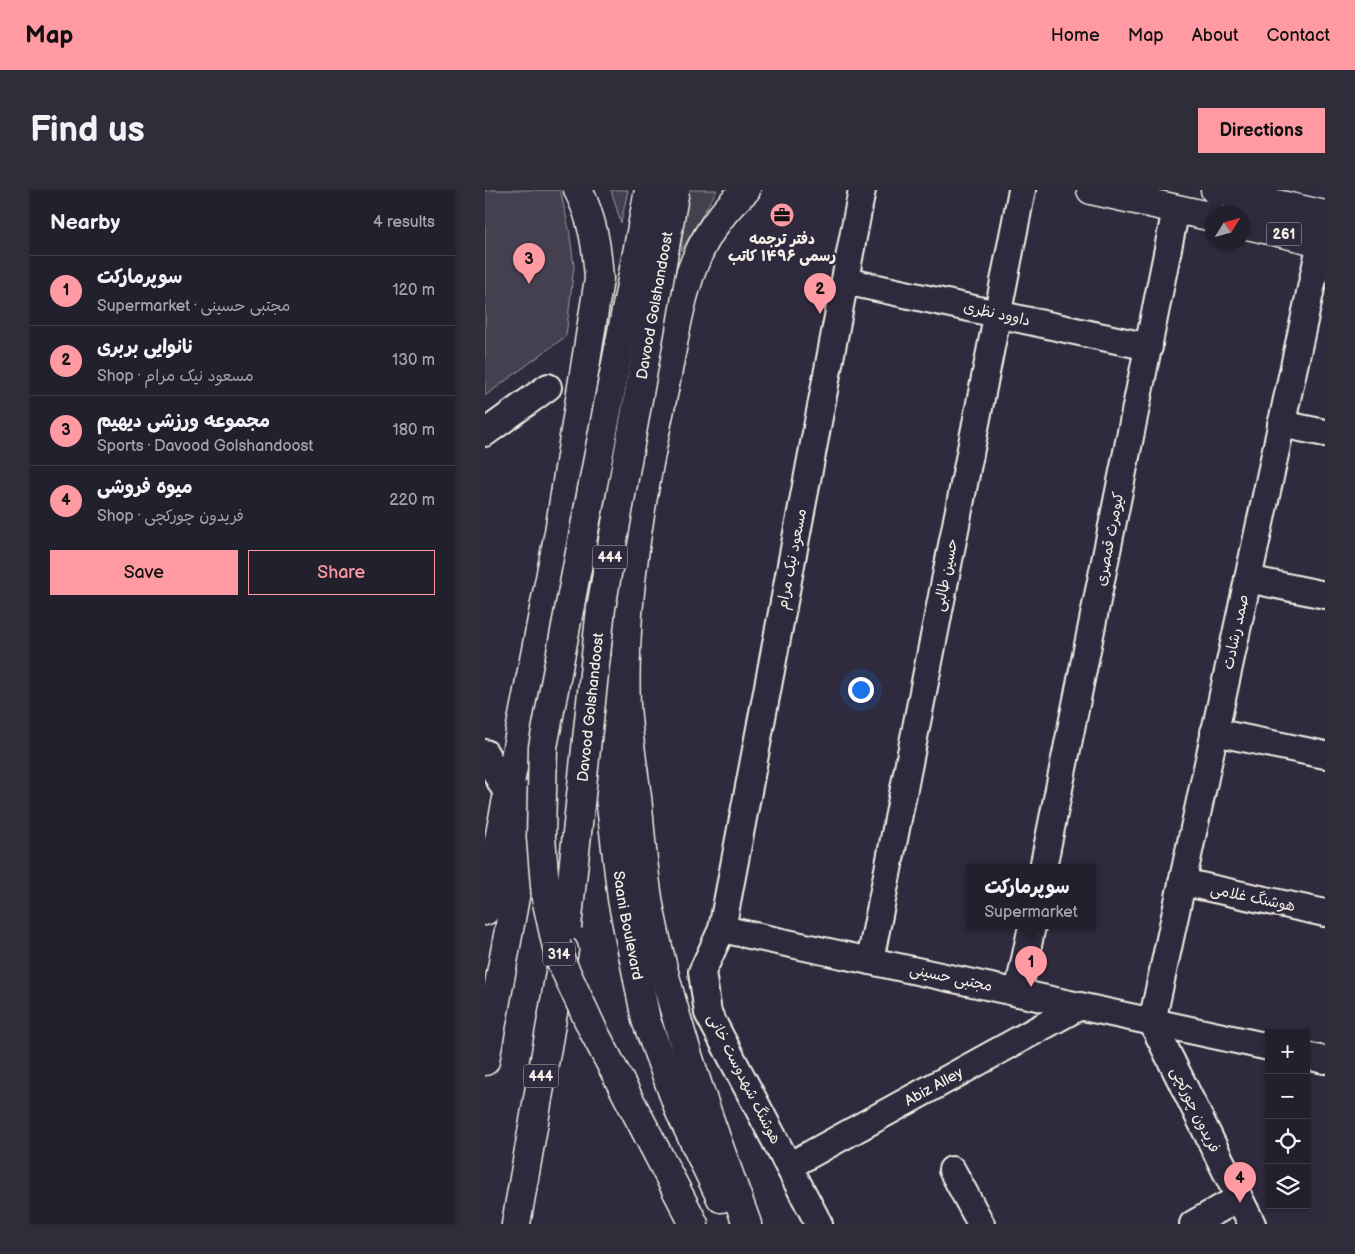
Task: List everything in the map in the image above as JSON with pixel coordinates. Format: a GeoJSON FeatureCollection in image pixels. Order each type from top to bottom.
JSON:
{"type":"FeatureCollection","features":[{"type":"Feature","properties":{"kind":"main road"},"geometry":{"type":"LineString","coordinates":[[485,911],[559,532],[599,280],[597,248],[591,220],[578,190]]}},
{"type":"Feature","properties":{"kind":"main road","name":"Davood Golshandoost"},"geometry":{"type":"LineString","coordinates":[[485,1061],[649,190]]}},
{"type":"Feature","properties":{"kind":"main road","name":"Davood Golshandoost"},"geometry":{"type":"LineString","coordinates":[[515,1224],[567,927],[601,608],[675,190]]}},
{"type":"Feature","properties":{"kind":"main road"},"geometry":{"type":"LineString","coordinates":[[746,190],[732,203],[707,234],[696,255],[681,304],[646,474],[629,611],[626,706],[650,913],[675,1016],[703,1102],[747,1224]]}},
{"type":"Feature","properties":{"kind":"main road"},"geometry":{"type":"LineString","coordinates":[[1091,190],[1205,215]]}},
{"type":"Feature","properties":{"kind":"main road","name":"261"},"geometry":{"type":"LineString","coordinates":[[1215,190],[1325,215]]}},
{"type":"Feature","properties":{"kind":"main road","name":"261"},"geometry":{"type":"LineString","coordinates":[[1250,226],[1323,242]]}},
{"type":"Feature","properties":{"kind":"main road"},"geometry":{"type":"LineString","coordinates":[[599,280],[618,268],[637,266],[654,269],[672,283],[681,304]]}},
{"type":"Feature","properties":{"kind":"main road","name":"Saani Boulevard"},"geometry":{"type":"LineString","coordinates":[[601,608],[607,772],[622,899],[646,1020],[680,1112],[733,1224]]}},
{"type":"Feature","properties":{"kind":"main road","name":"314"},"geometry":{"type":"LineString","coordinates":[[543,747],[541,837],[547,898],[559,957],[591,1028],[694,1224]]}},
{"type":"Feature","properties":{"kind":"street","name":"مسعود نیک مرام"},"geometry":{"type":"LineString","coordinates":[[722,929],[862,190]]}},
{"type":"Feature","properties":{"kind":"street","name":"حسین طالبی"},"geometry":{"type":"LineString","coordinates":[[870,961],[1022,190]]}},
{"type":"Feature","properties":{"kind":"street","name":"کیومرث قمصری"},"geometry":{"type":"LineString","coordinates":[[1044,864],[1176,209]]}},
{"type":"Feature","properties":{"kind":"street","name":"صمد رشادت"},"geometry":{"type":"LineString","coordinates":[[1151,1022],[1281,424],[1323,242]]}},
{"type":"Feature","properties":{"kind":"street","name":"داوود نظری"},"geometry":{"type":"LineString","coordinates":[[845,281],[1149,347]]}},
{"type":"Feature","properties":{"kind":"street"},"geometry":{"type":"LineString","coordinates":[[485,433],[549,387]]}},
{"type":"Feature","properties":{"kind":"street"},"geometry":{"type":"LineString","coordinates":[[1281,424],[1325,433]]}},
{"type":"Feature","properties":{"kind":"street"},"geometry":{"type":"LineString","coordinates":[[1248,579],[1325,596]]}},
{"type":"Feature","properties":{"kind":"street"},"geometry":{"type":"LineString","coordinates":[[1214,732],[1325,755]]}},
{"type":"Feature","properties":{"kind":"street"},"geometry":{"type":"LineString","coordinates":[[485,753],[508,795]]}},
{"type":"Feature","properties":{"kind":"street","name":"هوشنگ غلامی"},"geometry":{"type":"LineString","coordinates":[[1182,882],[1325,913]]}},
{"type":"Feature","properties":{"kind":"street","name":"مجتبی حسینی"},"geometry":{"type":"LineString","coordinates":[[722,929],[1265,1046]]}},
{"type":"Feature","properties":{"kind":"street","name":"هوشنگ شهدوست خانی"},"geometry":{"type":"LineString","coordinates":[[722,929],[702,972],[708,1013],[819,1224]]}},
{"type":"Feature","properties":{"kind":"street"},"geometry":{"type":"LineString","coordinates":[[1018,993],[1031,929]]}},
{"type":"Feature","properties":{"kind":"street","name":"Abiz Alley"},"geometry":{"type":"LineString","coordinates":[[789,1166],[1080,1006]]}},
{"type":"Feature","properties":{"kind":"street","name":"فریدون چورکچی"},"geometry":{"type":"LineString","coordinates":[[1151,1022],[1253,1224]]}},
{"type":"Feature","properties":{"kind":"street"},"geometry":{"type":"LineString","coordinates":[[1310,1057],[1325,1060]]}},
{"type":"Feature","properties":{"kind":"street"},"geometry":{"type":"LineString","coordinates":[[953,1170],[981,1224]]}},
{"type":"Feature","properties":{"kind":"street"},"geometry":{"type":"LineString","coordinates":[[1193,1224],[1239,1198]]}},
{"type":"Feature","properties":{"kind":"shaded area"},"geometry":{"type":"Polygon","coordinates":[[[485,190],[560,190],[569,229],[574,266],[566,336],[485,396],[485,190]]]}},
{"type":"Feature","properties":{"kind":"shaded area"},"geometry":{"type":"Polygon","coordinates":[[[611,190],[628,190],[621,223],[611,190]]]}},
{"type":"Feature","properties":{"kind":"shaded area"},"geometry":{"type":"Polygon","coordinates":[[[687,190],[717,190],[681,251],[687,190]]]}},
{"type":"Feature","properties":{"kind":"place","name":"دفتر ترجمه رسمی ۱۴۹۶ کاتب"},"geometry":{"type":"Point","coordinates":[782,215]}},
{"type":"Feature","properties":{"kind":"place","name":"مجموعه ورزشی دیهیم"},"geometry":{"type":"Point","coordinates":[529,284]}},
{"type":"Feature","properties":{"kind":"place","name":"نانوایی بربری"},"geometry":{"type":"Point","coordinates":[820,314]}},
{"type":"Feature","properties":{"kind":"place","name":"سوپرمارکت"},"geometry":{"type":"Point","coordinates":[1031,987]}},
{"type":"Feature","properties":{"kind":"place","name":"میوه فروشی"},"geometry":{"type":"Point","coordinates":[1240,1203]}}]}
